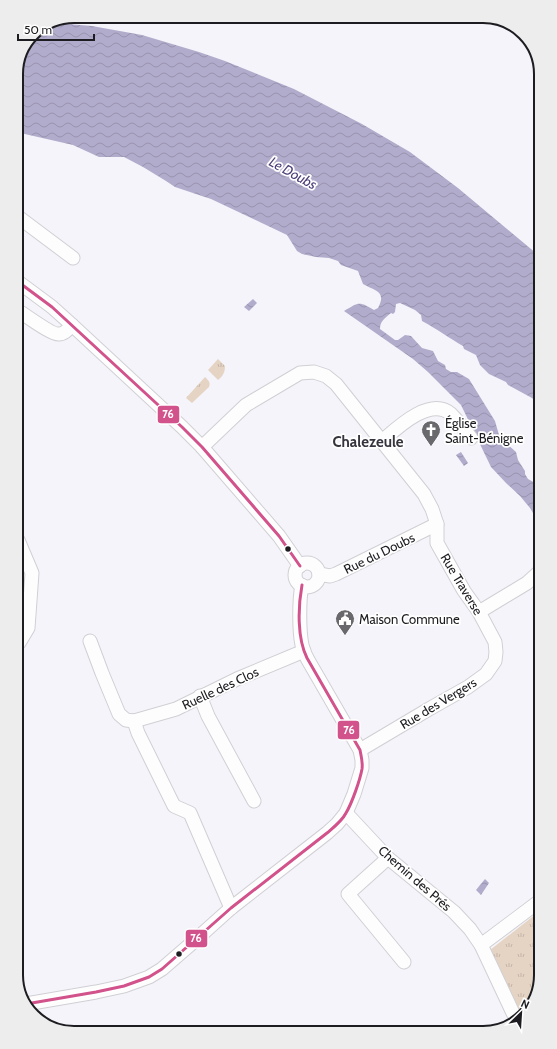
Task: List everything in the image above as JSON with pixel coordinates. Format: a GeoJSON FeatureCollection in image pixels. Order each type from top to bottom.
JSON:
{"type":"FeatureCollection","features":[{"type":"Feature","properties":{"kind":"street"},"geometry":{"type":"LineString","coordinates":[[23,220],[73,258]]}},
{"type":"Feature","properties":{"kind":"street"},"geometry":{"type":"LineString","coordinates":[[23,285],[52,307],[72,325],[202,447],[279,536],[300,566]]}},
{"type":"Feature","properties":{"kind":"street"},"geometry":{"type":"LineString","coordinates":[[23,314],[58,335],[65,332],[72,325]]}},
{"type":"Feature","properties":{"kind":"street"},"geometry":{"type":"LineString","coordinates":[[202,447],[246,405],[300,373],[314,372],[326,376],[336,384],[424,494],[432,509],[437,524]]}},
{"type":"Feature","properties":{"kind":"street"},"geometry":{"type":"LineString","coordinates":[[382,441],[404,422],[422,412],[434,408],[451,414],[471,438]]}},
{"type":"Feature","properties":{"kind":"street","name":"Rue du Doubs"},"geometry":{"type":"LineString","coordinates":[[319,574],[330,576],[336,574],[437,524]]}},
{"type":"Feature","properties":{"kind":"street","name":"Rue Traverse"},"geometry":{"type":"LineString","coordinates":[[437,524],[437,544],[464,591],[480,612],[495,642]]}},
{"type":"Feature","properties":{"kind":"street"},"geometry":{"type":"LineString","coordinates":[[23,552],[32,573],[28,628],[23,636]]}},
{"type":"Feature","properties":{"kind":"street"},"geometry":{"type":"LineString","coordinates":[[311,563],[317,568],[319,574],[318,579],[313,585],[310,586],[299,583],[296,572],[303,564],[311,563]]}},
{"type":"Feature","properties":{"kind":"street"},"geometry":{"type":"LineString","coordinates":[[480,612],[527,583],[534,577]]}},
{"type":"Feature","properties":{"kind":"street"},"geometry":{"type":"LineString","coordinates":[[32,1003],[124,986],[149,977],[162,969],[231,908],[327,833],[337,824],[346,812],[354,794],[362,768],[362,760],[360,750],[304,651],[300,637],[300,598],[302,585]]}},
{"type":"Feature","properties":{"kind":"street"},"geometry":{"type":"LineString","coordinates":[[90,640],[119,714],[126,720],[134,721],[138,733],[174,806],[190,813],[231,908]]}},
{"type":"Feature","properties":{"kind":"street","name":"Rue des Vergers"},"geometry":{"type":"LineString","coordinates":[[360,750],[468,687],[486,674],[495,661],[495,642]]}},
{"type":"Feature","properties":{"kind":"street","name":"Ruelle des Clos"},"geometry":{"type":"LineString","coordinates":[[134,721],[176,709],[237,679],[304,651]]}},
{"type":"Feature","properties":{"kind":"street"},"geometry":{"type":"LineString","coordinates":[[200,696],[208,716],[254,801]]}},
{"type":"Feature","properties":{"kind":"street","name":"Chemin des Prés"},"geometry":{"type":"LineString","coordinates":[[346,812],[388,858],[454,912],[470,929],[482,945],[513,1013]]}},
{"type":"Feature","properties":{"kind":"street"},"geometry":{"type":"LineString","coordinates":[[388,858],[348,894],[404,962]]}},
{"type":"Feature","properties":{"kind":"street"},"geometry":{"type":"LineString","coordinates":[[482,945],[534,905]]}},
{"type":"Feature","properties":{"kind":"green space"},"geometry":{"type":"Polygon","coordinates":[[[218,359],[225,366],[225,370],[218,380],[208,370],[218,359]]]}},
{"type":"Feature","properties":{"kind":"green space"},"geometry":{"type":"Polygon","coordinates":[[[205,377],[209,382],[209,387],[192,403],[186,398],[205,377]]]}},
{"type":"Feature","properties":{"kind":"green space"},"geometry":{"type":"Polygon","coordinates":[[[534,915],[533,985],[529,998],[517,1013],[490,950],[534,915]]]}},
{"type":"Feature","properties":{"kind":"water","name":"Le Doubs"},"geometry":{"type":"Polygon","coordinates":[[[66,24],[92,26],[142,35],[225,61],[294,89],[362,124],[410,152],[458,188],[534,251],[534,400],[508,385],[506,382],[489,374],[480,365],[476,355],[464,349],[463,346],[422,321],[421,315],[415,310],[400,303],[396,304],[395,312],[393,314],[391,313],[383,320],[380,329],[395,340],[398,340],[405,335],[411,336],[422,348],[433,351],[438,361],[445,365],[446,369],[451,372],[457,372],[469,379],[495,421],[499,435],[516,452],[525,474],[528,479],[534,482],[534,515],[520,496],[491,467],[461,405],[413,359],[344,311],[356,304],[365,305],[374,310],[378,308],[381,298],[380,295],[375,290],[363,284],[358,271],[341,265],[338,261],[329,258],[302,254],[297,251],[287,235],[211,199],[175,187],[124,157],[99,157],[73,145],[23,134],[23,71],[28,51],[40,36],[55,27],[66,24]]]}},
{"type":"Feature","properties":{"kind":"water"},"geometry":{"type":"Polygon","coordinates":[[[253,299],[257,303],[249,311],[244,307],[253,299]]]}},
{"type":"Feature","properties":{"kind":"water"},"geometry":{"type":"Polygon","coordinates":[[[461,452],[468,463],[464,466],[456,455],[461,452]]]}},
{"type":"Feature","properties":{"kind":"water"},"geometry":{"type":"Polygon","coordinates":[[[485,879],[489,883],[481,895],[476,890],[485,879]]]}},
{"type":"Feature","properties":{"kind":"transit line","name":"76"},"geometry":{"type":"LineString","coordinates":[[23,285],[52,307],[202,447],[279,536],[300,566]]}},
{"type":"Feature","properties":{"kind":"transit line","name":"76"},"geometry":{"type":"LineString","coordinates":[[32,1003],[124,986],[149,977],[162,969],[231,908],[338,824],[344,816],[360,779],[362,769],[360,750],[307,658],[304,650],[301,641],[299,622],[302,585]]}},
{"type":"Feature","properties":{"kind":"place","name":"Église Saint-Bénigne"},"geometry":{"type":"Point","coordinates":[431,447]}},
{"type":"Feature","properties":{"kind":"place","name":"Maison Commune"},"geometry":{"type":"Point","coordinates":[345,636]}},
{"type":"Feature","properties":{"kind":"district","name":"Chalezeule"},"geometry":{"type":"Point","coordinates":[368,442]}}]}
